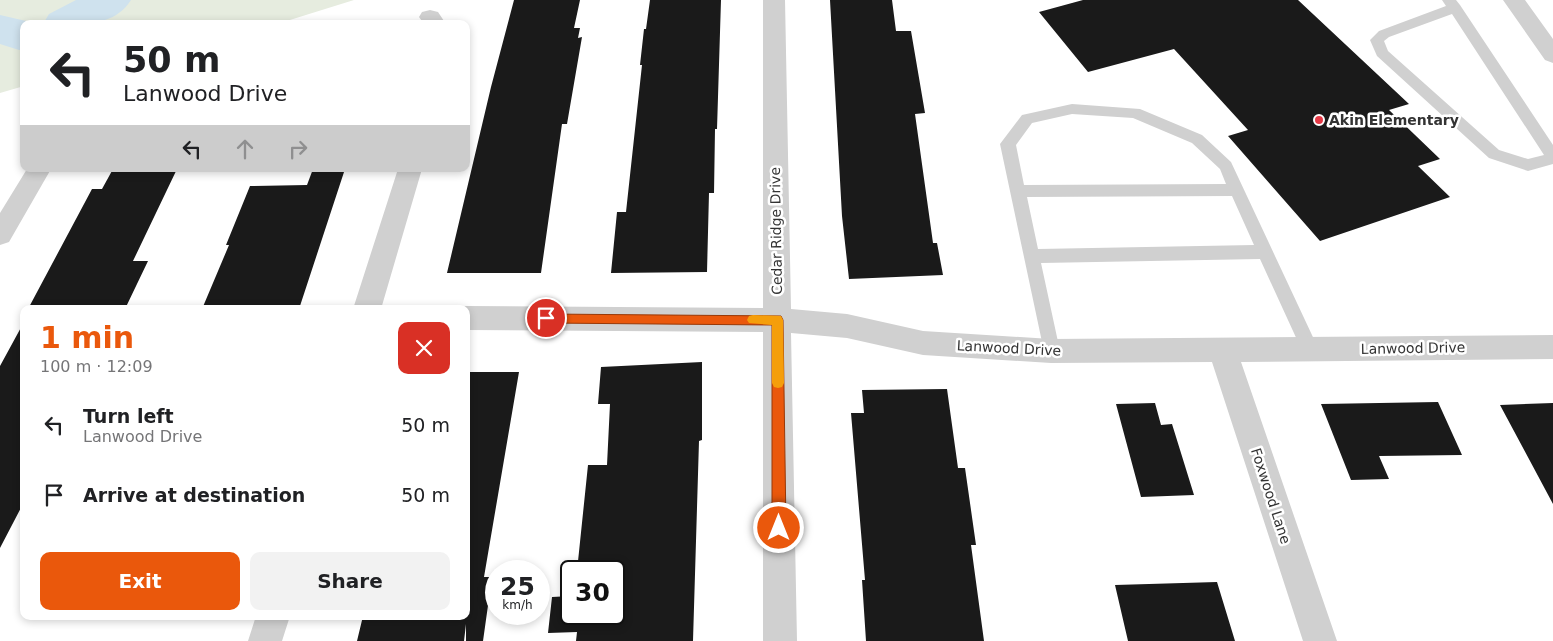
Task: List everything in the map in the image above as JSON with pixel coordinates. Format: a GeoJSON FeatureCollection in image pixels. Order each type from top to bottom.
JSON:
{"type":"FeatureCollection","features":[{"type":"Feature","properties":{"kind":"street","name":"Cedar Ridge Drive"},"geometry":{"type":"LineString","coordinates":[[774,0],[780,641]]}},
{"type":"Feature","properties":{"kind":"street"},"geometry":{"type":"LineString","coordinates":[[1514,0],[1553,56]]}},
{"type":"Feature","properties":{"kind":"street"},"geometry":{"type":"LineString","coordinates":[[0,235],[37,172]]}},
{"type":"Feature","properties":{"kind":"street"},"geometry":{"type":"LineString","coordinates":[[368,305],[409,172]]}},
{"type":"Feature","properties":{"kind":"street","name":"Lanwood Drive"},"geometry":{"type":"LineString","coordinates":[[470,318],[777,320],[847,326],[923,343],[1051,351],[1553,347]]}},
{"type":"Feature","properties":{"kind":"street","name":"Foxwood Lane"},"geometry":{"type":"LineString","coordinates":[[1223,351],[1320,641]]}},
{"type":"Feature","properties":{"kind":"street"},"geometry":{"type":"LineString","coordinates":[[265,641],[272,620]]}},
{"type":"Feature","properties":{"kind":"lane"},"geometry":{"type":"LineString","coordinates":[[1452,4],[1553,158],[1528,165],[1494,154],[1382,52],[1377,40],[1384,34],[1452,4]]}},
{"type":"Feature","properties":{"kind":"lane"},"geometry":{"type":"LineString","coordinates":[[1051,351],[1008,144],[1027,119],[1072,109],[1135,113],[1197,139],[1226,166],[1310,350]]}},
{"type":"Feature","properties":{"kind":"lane"},"geometry":{"type":"LineString","coordinates":[[1018,191],[1237,190]]}},
{"type":"Feature","properties":{"kind":"lane"},"geometry":{"type":"LineString","coordinates":[[1032,256],[1265,252]]}},
{"type":"Feature","properties":{"kind":"shaded area"},"geometry":{"type":"Polygon","coordinates":[[[0,0],[354,0],[290,20],[20,20],[20,87],[0,93],[0,0]]]}},
{"type":"Feature","properties":{"kind":"building"},"geometry":{"type":"Polygon","coordinates":[[[514,0],[580,0],[574,28],[580,28],[578,38],[582,37],[567,124],[562,124],[541,273],[447,273],[491,87],[514,0]]]}},
{"type":"Feature","properties":{"kind":"building"},"geometry":{"type":"Polygon","coordinates":[[[650,0],[721,0],[714,193],[709,193],[707,272],[611,273],[617,212],[626,212],[642,65],[640,65],[644,29],[646,29],[650,0]]]}},
{"type":"Feature","properties":{"kind":"building"},"geometry":{"type":"Polygon","coordinates":[[[830,0],[892,0],[896,31],[911,31],[925,113],[915,114],[933,243],[937,243],[943,275],[849,279],[842,216],[830,0]]]}},
{"type":"Feature","properties":{"kind":"building","name":"Akin Elementary"},"geometry":{"type":"Polygon","coordinates":[[[1083,0],[1298,0],[1409,104],[1389,110],[1440,159],[1418,166],[1450,197],[1320,241],[1228,136],[1248,130],[1174,49],[1088,72],[1039,12],[1083,0]]]}},
{"type":"Feature","properties":{"kind":"building"},"geometry":{"type":"Polygon","coordinates":[[[111,172],[176,172],[133,261],[148,261],[127,305],[30,305],[92,189],[102,189],[111,172]]]}},
{"type":"Feature","properties":{"kind":"building"},"geometry":{"type":"Polygon","coordinates":[[[312,172],[344,172],[300,305],[204,305],[229,245],[226,245],[250,186],[307,185],[312,172]]]}},
{"type":"Feature","properties":{"kind":"building"},"geometry":{"type":"Polygon","coordinates":[[[20,329],[20,510],[0,548],[0,366],[20,329]]]}},
{"type":"Feature","properties":{"kind":"building"},"geometry":{"type":"Polygon","coordinates":[[[702,362],[702,440],[699,441],[693,641],[576,641],[577,632],[548,633],[552,597],[560,597],[560,625],[625,625],[625,560],[578,560],[588,465],[607,465],[610,404],[598,404],[601,367],[702,362]]]}},
{"type":"Feature","properties":{"kind":"building"},"geometry":{"type":"Polygon","coordinates":[[[470,372],[519,372],[487,560],[485,560],[485,625],[483,641],[466,641],[466,624],[464,641],[357,641],[362,620],[470,620],[470,372]]]}},
{"type":"Feature","properties":{"kind":"building"},"geometry":{"type":"Polygon","coordinates":[[[947,389],[958,468],[965,468],[976,545],[971,545],[984,641],[866,641],[862,580],[865,580],[851,413],[864,413],[862,390],[947,389]]]}},
{"type":"Feature","properties":{"kind":"building"},"geometry":{"type":"Polygon","coordinates":[[[1438,402],[1462,455],[1379,456],[1389,479],[1351,480],[1321,404],[1438,402]]]}},
{"type":"Feature","properties":{"kind":"building"},"geometry":{"type":"Polygon","coordinates":[[[1155,403],[1161,425],[1172,424],[1194,495],[1141,497],[1116,404],[1155,403]]]}},
{"type":"Feature","properties":{"kind":"building"},"geometry":{"type":"Polygon","coordinates":[[[1553,403],[1553,504],[1500,405],[1553,403]]]}},
{"type":"Feature","properties":{"kind":"building"},"geometry":{"type":"Polygon","coordinates":[[[1217,582],[1235,641],[1128,641],[1115,585],[1217,582]]]}},
{"type":"Feature","properties":{"kind":"waterway"},"geometry":{"type":"LineString","coordinates":[[72,20],[110,0]]}},
{"type":"Feature","properties":{"kind":"waterway"},"geometry":{"type":"LineString","coordinates":[[0,29],[20,35]]}},
{"type":"Feature","properties":{"kind":"slow traffic"},"geometry":{"type":"LineString","coordinates":[[753,320],[777,320],[778,383]]}},
{"type":"Feature","properties":{"kind":"place","name":"Akin Elementary"},"geometry":{"type":"Point","coordinates":[1319,120]}},
{"type":"Feature","properties":{"kind":"route"},"geometry":{"type":"LineString","coordinates":[[546,318],[777,320],[779,528]]}}]}
